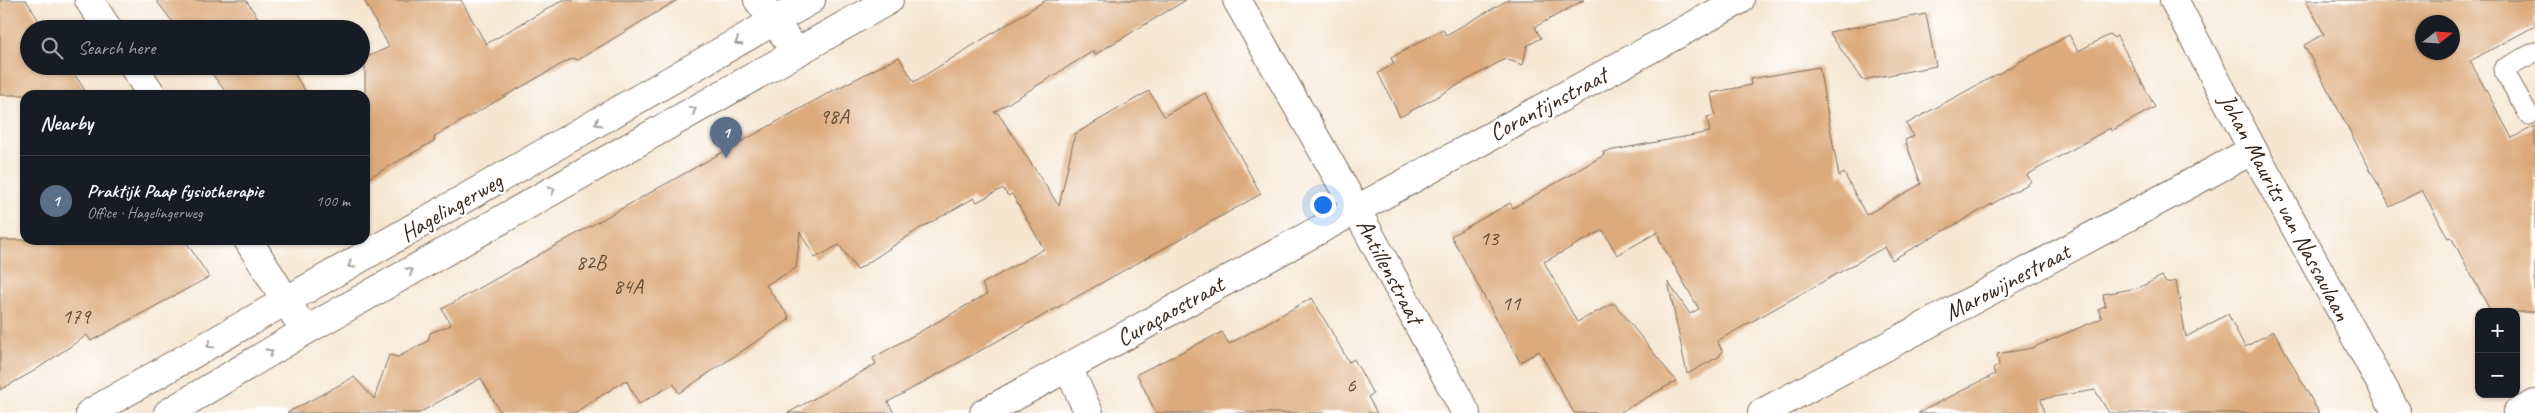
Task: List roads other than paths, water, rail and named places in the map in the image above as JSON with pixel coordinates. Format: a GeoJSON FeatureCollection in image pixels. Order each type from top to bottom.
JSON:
{"type":"FeatureCollection","features":[{"type":"Feature","properties":{"kind":"street"},"geometry":{"type":"LineString","coordinates":[[89,0],[102,20]]}},
{"type":"Feature","properties":{"kind":"street","name":"Hagelingerweg"},"geometry":{"type":"LineString","coordinates":[[90,413],[287,302],[766,11],[811,0]]}},
{"type":"Feature","properties":{"kind":"street","name":"Hagelingerweg"},"geometry":{"type":"LineString","coordinates":[[168,413],[305,331],[888,0]]}},
{"type":"Feature","properties":{"kind":"street","name":"Antillenstraat"},"geometry":{"type":"LineString","coordinates":[[1238,0],[1356,208],[1466,413]]}},
{"type":"Feature","properties":{"kind":"street","name":"Corantijnstraat"},"geometry":{"type":"LineString","coordinates":[[1356,208],[1740,0]]}},
{"type":"Feature","properties":{"kind":"street","name":"Johan Maurits van Nassaulaan"},"geometry":{"type":"LineString","coordinates":[[2174,0],[2253,150],[2397,413]]}},
{"type":"Feature","properties":{"kind":"street"},"geometry":{"type":"LineString","coordinates":[[766,11],[796,51]]}},
{"type":"Feature","properties":{"kind":"street"},"geometry":{"type":"LineString","coordinates":[[139,75],[149,90]]}},
{"type":"Feature","properties":{"kind":"street","name":"Marowijnestraat"},"geometry":{"type":"LineString","coordinates":[[1762,413],[2253,150]]}},
{"type":"Feature","properties":{"kind":"street","name":"Curaçaostraat"},"geometry":{"type":"LineString","coordinates":[[984,413],[1356,208]]}},
{"type":"Feature","properties":{"kind":"street"},"geometry":{"type":"LineString","coordinates":[[251,245],[305,331]]}},
{"type":"Feature","properties":{"kind":"street"},"geometry":{"type":"LineString","coordinates":[[1068,368],[1089,413]]}},
{"type":"Feature","properties":{"kind":"street"},"geometry":{"type":"LineString","coordinates":[[2518,413],[2535,404]]}},
{"type":"Feature","properties":{"kind":"lane"},"geometry":{"type":"LineString","coordinates":[[2529,116],[2504,69],[2535,52]]}},
{"type":"Feature","properties":{"kind":"place","name":"Praktijk Paap fysiotherapie"},"geometry":{"type":"Point","coordinates":[726,158]}}]}
